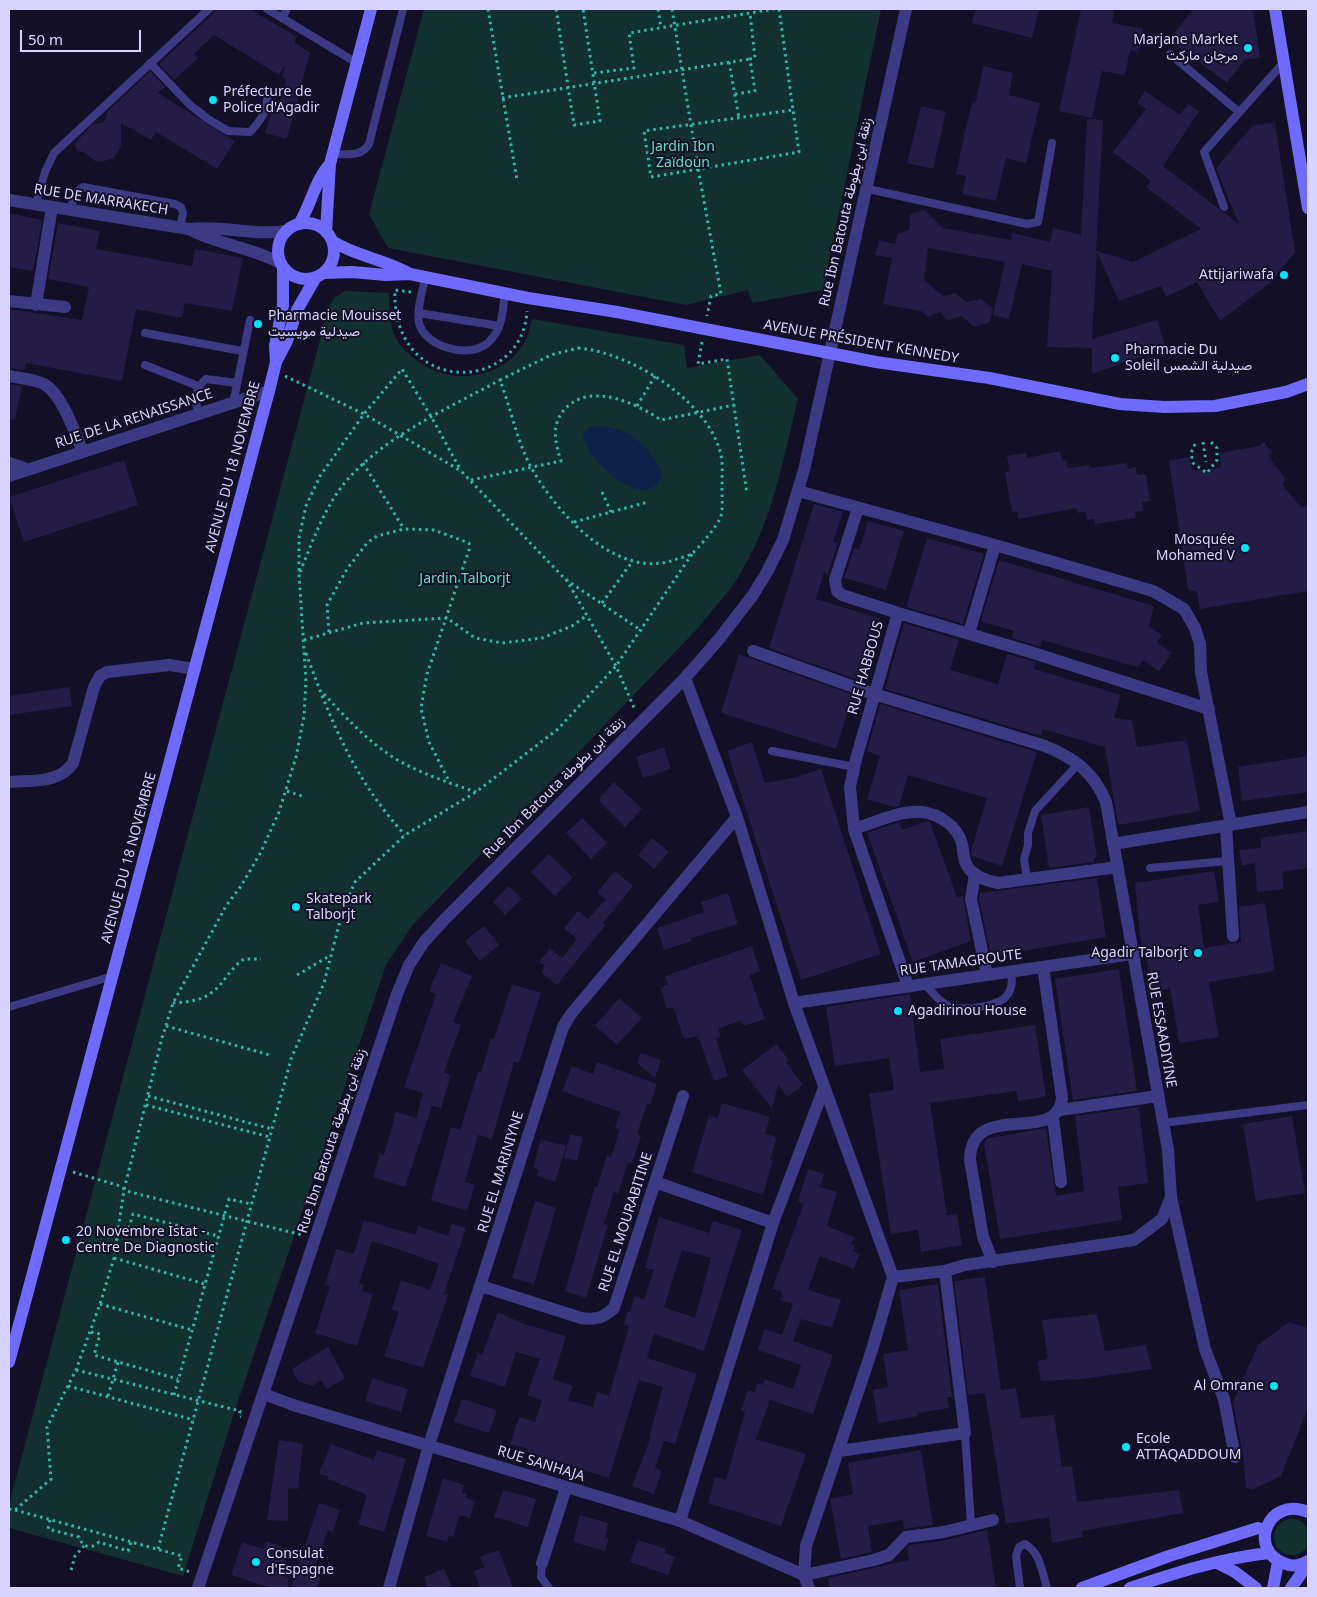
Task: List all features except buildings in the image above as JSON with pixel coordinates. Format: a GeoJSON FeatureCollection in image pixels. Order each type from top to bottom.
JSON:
{"type":"FeatureCollection","features":[{"type":"Feature","properties":{"kind":"street"},"geometry":{"type":"LineString","coordinates":[[331,159],[322,175],[307,212],[299,224],[287,231],[280,240],[278,252],[282,265],[292,276],[304,279],[320,275],[333,258],[329,237],[331,159],[372,9]]}},
{"type":"Feature","properties":{"kind":"street","name":"Rue Ibn Batouta زنقة ابن بطوطة"},"geometry":{"type":"LineString","coordinates":[[198,1588],[374,1060],[409,966],[424,942],[444,920],[685,678],[730,624],[767,572],[783,540],[798,492],[868,189],[906,9]]}},
{"type":"Feature","properties":{"kind":"street"},"geometry":{"type":"LineString","coordinates":[[1275,9],[1305,163],[1308,208]]}},
{"type":"Feature","properties":{"kind":"street","name":"RUE DE MARRAKECH"},"geometry":{"type":"LineString","coordinates":[[9,200],[184,229],[214,228],[259,234],[287,231]]}},
{"type":"Feature","properties":{"kind":"street"},"geometry":{"type":"LineString","coordinates":[[36,304],[52,207]]}},
{"type":"Feature","properties":{"kind":"street"},"geometry":{"type":"LineString","coordinates":[[299,224],[318,226],[329,237]]}},
{"type":"Feature","properties":{"kind":"street","name":"RUE DE MARRAKECH"},"geometry":{"type":"LineString","coordinates":[[184,229],[212,240],[255,251],[282,265]]}},
{"type":"Feature","properties":{"kind":"street","name":"AVENUE PRÉSIDENT KENNEDY"},"geometry":{"type":"LineString","coordinates":[[329,237],[357,255],[388,263],[410,274],[425,278],[618,312],[829,353],[988,378],[1120,404],[1164,407],[1215,406],[1286,392],[1308,384]]}},
{"type":"Feature","properties":{"kind":"street","name":"AVENUE DU 18 NOVEMBRE"},"geometry":{"type":"LineString","coordinates":[[275,366],[275,346],[282,305],[282,265]]}},
{"type":"Feature","properties":{"kind":"street","name":"AVENUE PRÉSIDENT KENNEDY"},"geometry":{"type":"LineString","coordinates":[[320,275],[352,272],[393,275],[410,274]]}},
{"type":"Feature","properties":{"kind":"street","name":"AVENUE DU 18 NOVEMBRE"},"geometry":{"type":"LineString","coordinates":[[9,1360],[275,366],[287,341],[297,310],[320,275]]}},
{"type":"Feature","properties":{"kind":"street"},"geometry":{"type":"LineString","coordinates":[[9,301],[65,307]]}},
{"type":"Feature","properties":{"kind":"street"},"geometry":{"type":"LineString","coordinates":[[9,376],[40,382],[50,389],[69,419],[83,452]]}},
{"type":"Feature","properties":{"kind":"street","name":"RUE DE LA RENAISSANCE"},"geometry":{"type":"LineString","coordinates":[[9,476],[269,391]]}},
{"type":"Feature","properties":{"kind":"street"},"geometry":{"type":"LineString","coordinates":[[9,463],[27,469]]}},
{"type":"Feature","properties":{"kind":"street"},"geometry":{"type":"LineString","coordinates":[[798,492],[995,545],[1153,591],[1184,609],[1195,628],[1200,644],[1201,672],[1228,826],[1227,861],[1233,936]]}},
{"type":"Feature","properties":{"kind":"street"},"geometry":{"type":"LineString","coordinates":[[858,508],[835,580],[835,587],[842,595],[898,613]]}},
{"type":"Feature","properties":{"kind":"street"},"geometry":{"type":"LineString","coordinates":[[969,633],[995,545]]}},
{"type":"Feature","properties":{"kind":"street","name":"RUE HABBOUS"},"geometry":{"type":"LineString","coordinates":[[908,986],[854,829],[850,787],[874,694],[898,613],[969,633],[1209,709]]}},
{"type":"Feature","properties":{"kind":"street","name":"RUE ESSAADIYINE"},"geometry":{"type":"LineString","coordinates":[[752,651],[874,694],[1045,746],[1080,763],[1093,777],[1106,802],[1168,1150],[1171,1197],[1162,1219],[1134,1240],[965,1265],[945,1271],[893,1276]]}},
{"type":"Feature","properties":{"kind":"street"},"geometry":{"type":"LineString","coordinates":[[9,782],[55,779],[68,771],[73,763],[94,687],[100,676],[107,672],[169,666],[195,669]]}},
{"type":"Feature","properties":{"kind":"street"},"geometry":{"type":"LineString","coordinates":[[685,678],[737,817],[794,1003],[893,1276],[872,1350],[806,1546],[804,1575],[809,1588]]}},
{"type":"Feature","properties":{"kind":"street"},"geometry":{"type":"LineString","coordinates":[[854,829],[904,814],[922,812],[940,818],[954,827],[960,836],[965,862],[974,874],[985,880],[998,883],[1118,867]]}},
{"type":"Feature","properties":{"kind":"street"},"geometry":{"type":"LineString","coordinates":[[1114,844],[1308,812]]}},
{"type":"Feature","properties":{"kind":"street","name":"RUE EL MARINIYNE"},"geometry":{"type":"LineString","coordinates":[[389,1588],[429,1444],[481,1286],[562,1027],[737,817]]}},
{"type":"Feature","properties":{"kind":"street"},"geometry":{"type":"LineString","coordinates":[[974,874],[971,899],[987,975]]}},
{"type":"Feature","properties":{"kind":"street","name":"RUE TAMAGROUTE"},"geometry":{"type":"LineString","coordinates":[[794,1003],[1132,954]]}},
{"type":"Feature","properties":{"kind":"street"},"geometry":{"type":"LineString","coordinates":[[1043,967],[1062,1098],[1057,1114],[1061,1182]]}},
{"type":"Feature","properties":{"kind":"street"},"geometry":{"type":"LineString","coordinates":[[680,1521],[773,1223],[824,1088]]}},
{"type":"Feature","properties":{"kind":"street","name":"RUE EL MOURABITINE"},"geometry":{"type":"LineString","coordinates":[[481,1286],[581,1318],[600,1318],[614,1308],[683,1096]]}},
{"type":"Feature","properties":{"kind":"street"},"geometry":{"type":"LineString","coordinates":[[994,1262],[983,1237],[970,1160],[970,1147],[974,1138],[988,1128],[1158,1096]]}},
{"type":"Feature","properties":{"kind":"street"},"geometry":{"type":"LineString","coordinates":[[655,1182],[773,1223]]}},
{"type":"Feature","properties":{"kind":"street"},"geometry":{"type":"LineString","coordinates":[[1171,1197],[1205,1349],[1224,1399],[1235,1457]]}},
{"type":"Feature","properties":{"kind":"street"},"geometry":{"type":"LineString","coordinates":[[838,1450],[965,1434],[945,1271]]}},
{"type":"Feature","properties":{"kind":"street","name":"RUE SANHAJA"},"geometry":{"type":"LineString","coordinates":[[264,1394],[293,1405],[429,1444],[566,1488],[680,1521],[804,1575]]}},
{"type":"Feature","properties":{"kind":"street"},"geometry":{"type":"LineString","coordinates":[[542,1563],[566,1488]]}},
{"type":"Feature","properties":{"kind":"street"},"geometry":{"type":"LineString","coordinates":[[1273,1588],[1274,1557],[1265,1542],[1266,1530],[1272,1518],[1282,1510],[1294,1508],[1308,1510]]}},
{"type":"Feature","properties":{"kind":"street"},"geometry":{"type":"LineString","coordinates":[[804,1575],[889,1555],[906,1536],[944,1532],[993,1520]]}},
{"type":"Feature","properties":{"kind":"street"},"geometry":{"type":"LineString","coordinates":[[1082,1588],[1169,1556],[1258,1528],[1266,1530]]}},
{"type":"Feature","properties":{"kind":"street"},"geometry":{"type":"LineString","coordinates":[[1130,1588],[1249,1555],[1274,1557],[1290,1566],[1308,1563]]}},
{"type":"Feature","properties":{"kind":"street"},"geometry":{"type":"LineString","coordinates":[[1216,1563],[1235,1572],[1256,1588]]}},
{"type":"Feature","properties":{"kind":"street"},"geometry":{"type":"LineString","coordinates":[[1291,1588],[1308,1563]]}},
{"type":"Feature","properties":{"kind":"lane"},"geometry":{"type":"LineString","coordinates":[[36,204],[45,172],[54,153],[209,9]]}},
{"type":"Feature","properties":{"kind":"lane"},"geometry":{"type":"LineString","coordinates":[[267,9],[357,63]]}},
{"type":"Feature","properties":{"kind":"lane"},"geometry":{"type":"LineString","coordinates":[[282,18],[287,9]]}},
{"type":"Feature","properties":{"kind":"lane"},"geometry":{"type":"LineString","coordinates":[[331,159],[364,151],[369,144],[403,9]]}},
{"type":"Feature","properties":{"kind":"lane"},"geometry":{"type":"LineString","coordinates":[[1170,54],[1239,112]]}},
{"type":"Feature","properties":{"kind":"lane"},"geometry":{"type":"LineString","coordinates":[[1224,207],[1204,152],[1284,62]]}},
{"type":"Feature","properties":{"kind":"lane"},"geometry":{"type":"LineString","coordinates":[[150,63],[190,105],[228,131],[250,132],[262,119],[268,101],[267,94]]}},
{"type":"Feature","properties":{"kind":"lane"},"geometry":{"type":"LineString","coordinates":[[868,189],[1027,224],[1038,222],[1052,143]]}},
{"type":"Feature","properties":{"kind":"lane"},"geometry":{"type":"LineString","coordinates":[[70,210],[75,193],[83,187],[175,204],[181,207],[183,212],[184,229]]}},
{"type":"Feature","properties":{"kind":"lane"},"geometry":{"type":"LineString","coordinates":[[425,278],[419,323],[423,331],[436,343],[446,347],[469,350],[481,348],[496,333],[505,293]]}},
{"type":"Feature","properties":{"kind":"lane"},"geometry":{"type":"LineString","coordinates":[[419,313],[499,326]]}},
{"type":"Feature","properties":{"kind":"lane"},"geometry":{"type":"LineString","coordinates":[[233,404],[242,351],[250,320]]}},
{"type":"Feature","properties":{"kind":"lane"},"geometry":{"type":"LineString","coordinates":[[145,333],[242,351]]}},
{"type":"Feature","properties":{"kind":"lane"},"geometry":{"type":"LineString","coordinates":[[146,365],[198,386]]}},
{"type":"Feature","properties":{"kind":"lane"},"geometry":{"type":"LineString","coordinates":[[199,414],[195,402],[198,386],[206,379],[236,383]]}},
{"type":"Feature","properties":{"kind":"lane"},"geometry":{"type":"LineString","coordinates":[[772,751],[854,767]]}},
{"type":"Feature","properties":{"kind":"lane"},"geometry":{"type":"LineString","coordinates":[[1027,879],[1024,859],[1028,845],[1028,833],[1035,812],[1080,763]]}},
{"type":"Feature","properties":{"kind":"lane"},"geometry":{"type":"LineString","coordinates":[[1150,868],[1227,861]]}},
{"type":"Feature","properties":{"kind":"lane"},"geometry":{"type":"LineString","coordinates":[[925,984],[936,998],[950,1007],[960,1009],[982,1007],[1000,1002],[1008,996],[1013,982],[1012,972]]}},
{"type":"Feature","properties":{"kind":"lane"},"geometry":{"type":"LineString","coordinates":[[9,1007],[113,976]]}},
{"type":"Feature","properties":{"kind":"lane"},"geometry":{"type":"LineString","coordinates":[[1163,1123],[1308,1105]]}},
{"type":"Feature","properties":{"kind":"lane"},"geometry":{"type":"LineString","coordinates":[[965,1434],[972,1525]]}},
{"type":"Feature","properties":{"kind":"lane"},"geometry":{"type":"LineString","coordinates":[[1020,1588],[1016,1556],[1019,1547],[1026,1544],[1041,1563],[1047,1588]]}},
{"type":"Feature","properties":{"kind":"lane"},"geometry":{"type":"LineString","coordinates":[[542,1563],[541,1577],[548,1588]]}},
{"type":"Feature","properties":{"kind":"path"},"geometry":{"type":"LineString","coordinates":[[488,9],[517,180]]}},
{"type":"Feature","properties":{"kind":"path"},"geometry":{"type":"LineString","coordinates":[[556,9],[574,125],[600,121],[583,9]]}},
{"type":"Feature","properties":{"kind":"path"},"geometry":{"type":"LineString","coordinates":[[658,9],[661,28]]}},
{"type":"Feature","properties":{"kind":"path"},"geometry":{"type":"LineString","coordinates":[[672,9],[721,294],[711,296],[698,364],[728,359],[747,494]]}},
{"type":"Feature","properties":{"kind":"path"},"geometry":{"type":"LineString","coordinates":[[594,73],[634,68],[629,33],[774,9]]}},
{"type":"Feature","properties":{"kind":"path"},"geometry":{"type":"LineString","coordinates":[[778,9],[793,110],[799,152],[651,177],[644,131],[793,110]]}},
{"type":"Feature","properties":{"kind":"path"},"geometry":{"type":"LineString","coordinates":[[502,98],[567,86],[755,58],[750,13]]}},
{"type":"Feature","properties":{"kind":"path"},"geometry":{"type":"LineString","coordinates":[[735,94],[755,90],[750,59]]}},
{"type":"Feature","properties":{"kind":"path"},"geometry":{"type":"LineString","coordinates":[[729,62],[739,118]]}},
{"type":"Feature","properties":{"kind":"path"},"geometry":{"type":"LineString","coordinates":[[158,1549],[291,1059],[324,983],[342,913],[355,882],[406,835],[476,792],[558,729],[616,666],[642,631],[692,554],[722,514],[721,456],[708,428],[696,412],[685,399],[655,376],[608,353],[578,348],[551,355],[500,380],[432,418],[402,436],[364,463],[340,490],[329,507],[299,574]]}},
{"type":"Feature","properties":{"kind":"path"},"geometry":{"type":"LineString","coordinates":[[275,366],[364,414],[461,471],[565,578],[642,631]]}},
{"type":"Feature","properties":{"kind":"path"},"geometry":{"type":"LineString","coordinates":[[15,1510],[50,1479],[47,1427],[76,1370],[91,1332],[114,1258],[124,1190],[173,1003],[222,913],[262,852],[287,791],[304,716],[305,650],[299,574],[299,538],[306,506],[320,476],[364,414],[402,369],[461,471]]}},
{"type":"Feature","properties":{"kind":"path"},"geometry":{"type":"LineString","coordinates":[[637,406],[655,376]]}},
{"type":"Feature","properties":{"kind":"path"},"geometry":{"type":"LineString","coordinates":[[500,380],[532,468],[551,496],[574,522],[603,547],[632,562],[658,564],[692,554]]}},
{"type":"Feature","properties":{"kind":"path"},"geometry":{"type":"LineString","coordinates":[[471,480],[561,461],[555,435],[556,424],[568,405],[577,400],[596,396],[621,400],[637,406],[661,420],[734,405]]}},
{"type":"Feature","properties":{"kind":"path"},"geometry":{"type":"LineString","coordinates":[[1195,444],[1191,453],[1193,463],[1207,473],[1217,460],[1217,448],[1210,441]]}},
{"type":"Feature","properties":{"kind":"path"},"geometry":{"type":"LineString","coordinates":[[1203,442],[1206,462]]}},
{"type":"Feature","properties":{"kind":"path"},"geometry":{"type":"LineString","coordinates":[[364,463],[404,529]]}},
{"type":"Feature","properties":{"kind":"path"},"geometry":{"type":"LineString","coordinates":[[602,492],[611,512]]}},
{"type":"Feature","properties":{"kind":"path"},"geometry":{"type":"LineString","coordinates":[[574,522],[648,502]]}},
{"type":"Feature","properties":{"kind":"path"},"geometry":{"type":"LineString","coordinates":[[329,632],[327,605],[347,569],[367,543],[377,536],[404,529],[434,530],[469,542],[470,547],[427,674],[422,708],[429,742],[450,783]]}},
{"type":"Feature","properties":{"kind":"path"},"geometry":{"type":"LineString","coordinates":[[602,603],[632,562]]}},
{"type":"Feature","properties":{"kind":"path"},"geometry":{"type":"LineString","coordinates":[[565,578],[616,666],[640,722]]}},
{"type":"Feature","properties":{"kind":"path"},"geometry":{"type":"LineString","coordinates":[[304,640],[363,623],[447,618],[475,638],[502,643],[542,638],[572,626],[586,616]]}},
{"type":"Feature","properties":{"kind":"path"},"geometry":{"type":"LineString","coordinates":[[305,650],[349,759],[373,796],[406,835]]}},
{"type":"Feature","properties":{"kind":"path"},"geometry":{"type":"LineString","coordinates":[[321,692],[349,721],[387,753],[414,769],[476,792]]}},
{"type":"Feature","properties":{"kind":"path"},"geometry":{"type":"LineString","coordinates":[[287,791],[305,797]]}},
{"type":"Feature","properties":{"kind":"path"},"geometry":{"type":"LineString","coordinates":[[297,975],[331,954]]}},
{"type":"Feature","properties":{"kind":"path"},"geometry":{"type":"LineString","coordinates":[[173,1003],[205,997],[212,993],[230,970],[244,959],[261,959]]}},
{"type":"Feature","properties":{"kind":"path"},"geometry":{"type":"LineString","coordinates":[[166,1026],[270,1055]]}},
{"type":"Feature","properties":{"kind":"path"},"geometry":{"type":"LineString","coordinates":[[148,1096],[272,1129]]}},
{"type":"Feature","properties":{"kind":"path"},"geometry":{"type":"LineString","coordinates":[[146,1105],[270,1137]]}},
{"type":"Feature","properties":{"kind":"path"},"geometry":{"type":"LineString","coordinates":[[61,1169],[118,1185],[124,1190],[224,1217],[315,1238]]}},
{"type":"Feature","properties":{"kind":"path"},"geometry":{"type":"LineString","coordinates":[[174,1395],[229,1199],[251,1204]]}},
{"type":"Feature","properties":{"kind":"path"},"geometry":{"type":"LineString","coordinates":[[119,1230],[128,1232],[133,1214],[218,1236]]}},
{"type":"Feature","properties":{"kind":"path"},"geometry":{"type":"LineString","coordinates":[[114,1258],[205,1284]]}},
{"type":"Feature","properties":{"kind":"path"},"geometry":{"type":"LineString","coordinates":[[100,1304],[192,1330]]}},
{"type":"Feature","properties":{"kind":"path"},"geometry":{"type":"LineString","coordinates":[[91,1332],[100,1334],[94,1355],[178,1379]]}},
{"type":"Feature","properties":{"kind":"path"},"geometry":{"type":"LineString","coordinates":[[108,1396],[118,1362]]}},
{"type":"Feature","properties":{"kind":"path"},"geometry":{"type":"LineString","coordinates":[[76,1370],[240,1411],[239,1416],[255,1421]]}},
{"type":"Feature","properties":{"kind":"path"},"geometry":{"type":"LineString","coordinates":[[68,1386],[194,1420]]}},
{"type":"Feature","properties":{"kind":"path"},"geometry":{"type":"LineString","coordinates":[[9,1509],[182,1556],[178,1568],[202,1576]]}},
{"type":"Feature","properties":{"kind":"path"},"geometry":{"type":"LineString","coordinates":[[50,1520],[48,1529],[79,1538],[84,1546]]}},
{"type":"Feature","properties":{"kind":"path"},"geometry":{"type":"LineString","coordinates":[[71,1570],[75,1556],[84,1546],[93,1546],[99,1542],[128,1551],[131,1542]]}},
{"type":"Feature","properties":{"kind":"green space","name":"Jardin Ibn Zaïdoun"},"geometry":{"type":"Polygon","coordinates":[[[424,9],[881,9],[823,290],[752,303],[748,290],[686,305],[388,248],[369,214],[424,9]]]}},
{"type":"Feature","properties":{"kind":"green space","name":"Jardin Talborjt"},"geometry":{"type":"Polygon","coordinates":[[[345,291],[389,293],[391,324],[399,343],[422,364],[450,375],[480,374],[495,369],[508,361],[519,351],[527,337],[532,319],[684,345],[687,368],[760,355],[798,399],[768,514],[749,558],[733,585],[699,627],[412,926],[386,965],[237,1404],[183,1576],[9,1528],[9,1504],[328,310],[334,298],[345,291]]]}},
{"type":"Feature","properties":{"kind":"green space"},"geometry":{"type":"Polygon","coordinates":[[[1292,1519],[1299,1520],[1305,1524],[1309,1530],[1309,1544],[1305,1550],[1299,1554],[1292,1555],[1285,1554],[1279,1550],[1275,1544],[1274,1537],[1275,1530],[1279,1524],[1285,1520],[1292,1519]]]}},
{"type":"Feature","properties":{"kind":"water"},"geometry":{"type":"Polygon","coordinates":[[[601,426],[629,435],[650,453],[661,474],[660,480],[655,486],[646,490],[635,489],[623,484],[601,465],[586,444],[583,434],[590,427],[601,426]]]}},
{"type":"Feature","properties":{"kind":"place","name":"Marjane Market مرجان ماركت"},"geometry":{"type":"Point","coordinates":[1248,48]}},
{"type":"Feature","properties":{"kind":"place","name":"Préfecture de Police d'Agadir"},"geometry":{"type":"Point","coordinates":[213,100]}},
{"type":"Feature","properties":{"kind":"place","name":"Attijariwafa"},"geometry":{"type":"Point","coordinates":[1284,275]}},
{"type":"Feature","properties":{"kind":"place","name":"Pharmacie Mouisset صيدلية مويسيت"},"geometry":{"type":"Point","coordinates":[258,324]}},
{"type":"Feature","properties":{"kind":"place","name":"Pharmacie Du Soleil صيدلية الشمس"},"geometry":{"type":"Point","coordinates":[1115,358]}},
{"type":"Feature","properties":{"kind":"place","name":"Mosquée Mohamed V"},"geometry":{"type":"Point","coordinates":[1245,548]}},
{"type":"Feature","properties":{"kind":"place","name":"Skatepark Talborjt"},"geometry":{"type":"Point","coordinates":[296,907]}},
{"type":"Feature","properties":{"kind":"place","name":"Agadir Talborjt"},"geometry":{"type":"Point","coordinates":[1198,953]}},
{"type":"Feature","properties":{"kind":"place","name":"Agadirinou House"},"geometry":{"type":"Point","coordinates":[898,1011]}},
{"type":"Feature","properties":{"kind":"place","name":"20 Novembre Istat - Centre De Diagnostic"},"geometry":{"type":"Point","coordinates":[66,1240]}},
{"type":"Feature","properties":{"kind":"place","name":"Al Omrane"},"geometry":{"type":"Point","coordinates":[1274,1386]}},
{"type":"Feature","properties":{"kind":"place","name":"Ecole ATTAQADDOUM"},"geometry":{"type":"Point","coordinates":[1126,1447]}},
{"type":"Feature","properties":{"kind":"place","name":"Consulat d'Espagne"},"geometry":{"type":"Point","coordinates":[256,1562]}}]}
